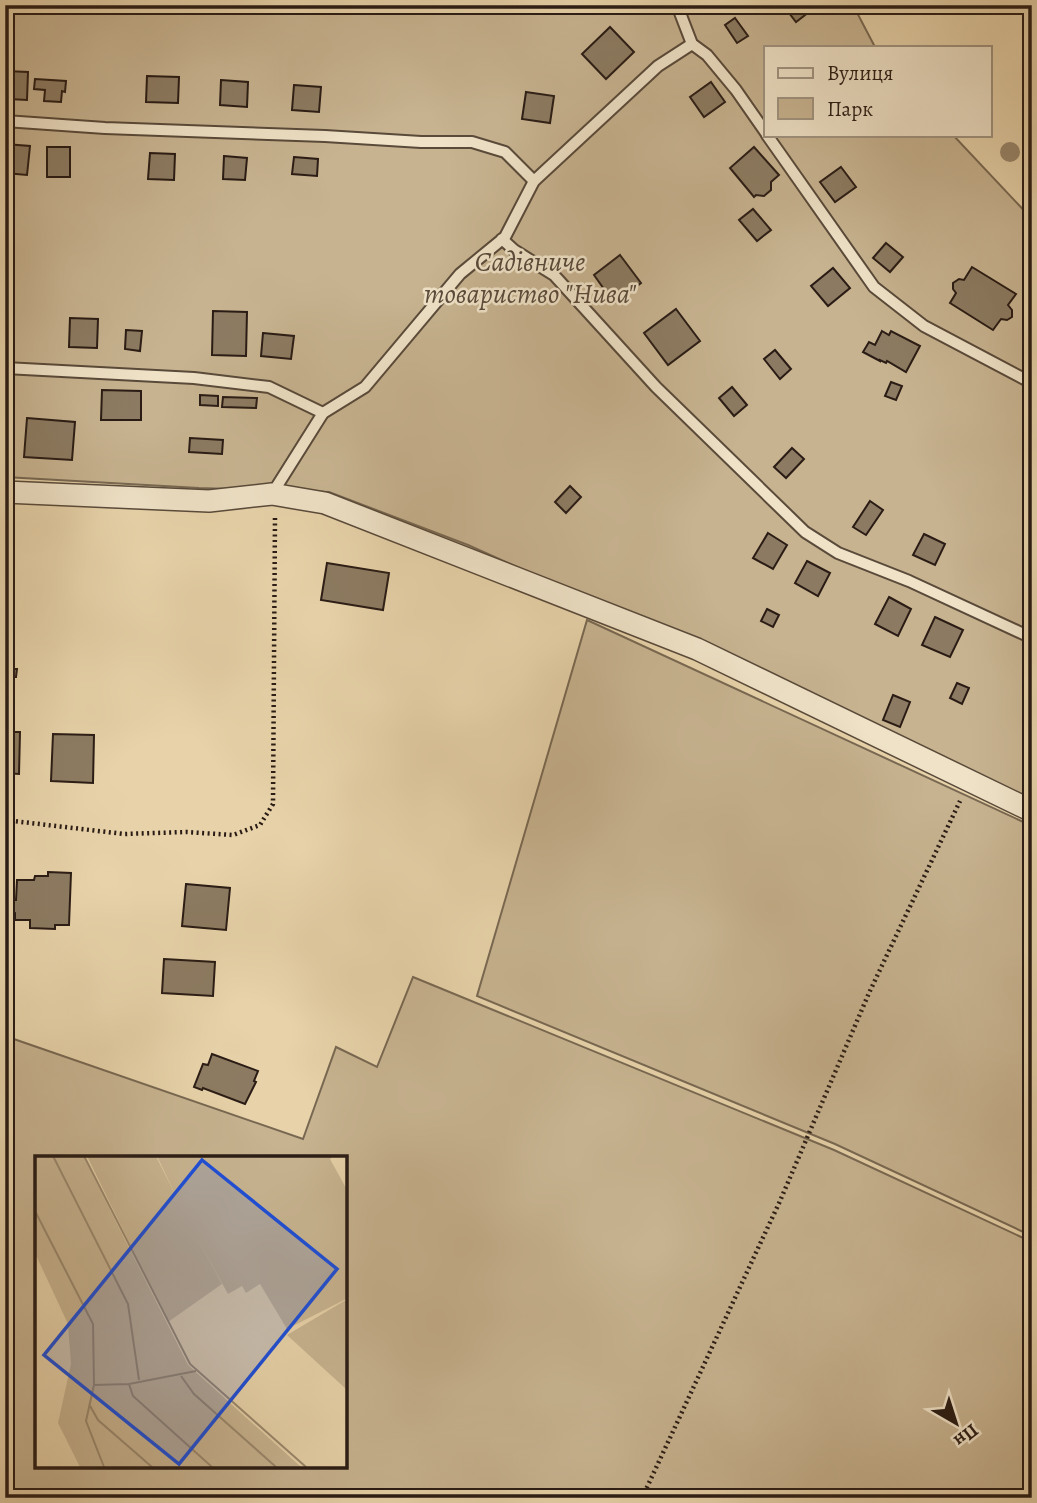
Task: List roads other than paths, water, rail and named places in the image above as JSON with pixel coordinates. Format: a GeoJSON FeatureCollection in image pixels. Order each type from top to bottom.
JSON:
{"type":"FeatureCollection","features":[{"type":"Feature","properties":{"kind":"street"},"geometry":{"type":"LineString","coordinates":[[5,492],[209,501],[272,494],[326,503],[698,649],[1032,811]]}},
{"type":"Feature","properties":{"kind":"lane"},"geometry":{"type":"LineString","coordinates":[[677,5],[692,44],[708,55],[764,131]]}},
{"type":"Feature","properties":{"kind":"lane"},"geometry":{"type":"LineString","coordinates":[[272,494],[323,413],[365,387],[460,274],[505,237],[534,181],[658,66],[692,44]]}},
{"type":"Feature","properties":{"kind":"lane"},"geometry":{"type":"LineString","coordinates":[[5,121],[105,128],[472,142],[505,152],[534,181]]}},
{"type":"Feature","properties":{"kind":"lane"},"geometry":{"type":"LineString","coordinates":[[767,136],[874,287],[924,326],[1032,383]]}},
{"type":"Feature","properties":{"kind":"lane"},"geometry":{"type":"LineString","coordinates":[[502,239],[514,250],[554,275],[656,387],[804,532],[838,553],[1032,638]]}},
{"type":"Feature","properties":{"kind":"lane"},"geometry":{"type":"LineString","coordinates":[[5,368],[194,378],[269,387],[323,413]]}},
{"type":"Feature","properties":{"kind":"park label","name":"Садівниче товариство \"Нива\""},"geometry":{"type":"Point","coordinates":[530,277]}}]}
